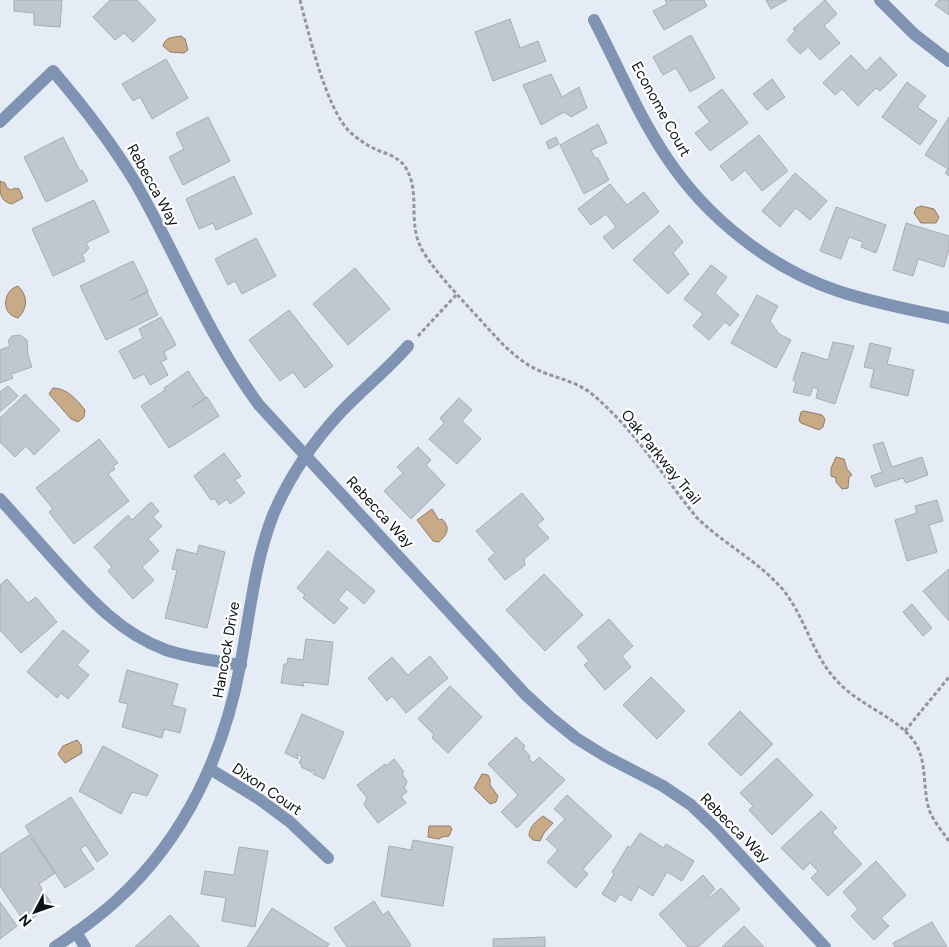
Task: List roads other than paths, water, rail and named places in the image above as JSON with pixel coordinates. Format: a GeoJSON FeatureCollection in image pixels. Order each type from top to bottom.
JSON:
{"type":"FeatureCollection","features":[{"type":"Feature","properties":{"kind":"street"},"geometry":{"type":"LineString","coordinates":[[880,0],[914,34],[949,61]]}},
{"type":"Feature","properties":{"kind":"street","name":"Econome Court"},"geometry":{"type":"LineString","coordinates":[[594,20],[648,126],[667,158],[714,214],[742,238],[771,259],[836,291],[871,302],[949,318]]}},
{"type":"Feature","properties":{"kind":"street","name":"Rebecca Way"},"geometry":{"type":"LineString","coordinates":[[0,122],[53,71],[103,132],[135,182],[222,349],[239,378],[259,405],[525,694],[550,717],[590,747],[663,786],[691,805],[715,828],[825,947]]}},
{"type":"Feature","properties":{"kind":"street","name":"Hancock Drive"},"geometry":{"type":"LineString","coordinates":[[55,947],[118,899],[144,873],[190,809],[210,770],[232,707],[241,665],[254,580],[262,547],[281,499],[305,456],[319,436],[408,346]]}},
{"type":"Feature","properties":{"kind":"street"},"geometry":{"type":"LineString","coordinates":[[0,499],[96,606],[117,624],[140,638],[165,649],[191,657],[241,665]]}},
{"type":"Feature","properties":{"kind":"street","name":"Dixon Court"},"geometry":{"type":"LineString","coordinates":[[210,770],[259,799],[290,822],[328,858]]}},
{"type":"Feature","properties":{"kind":"street"},"geometry":{"type":"LineString","coordinates":[[76,932],[85,947]]}}]}
